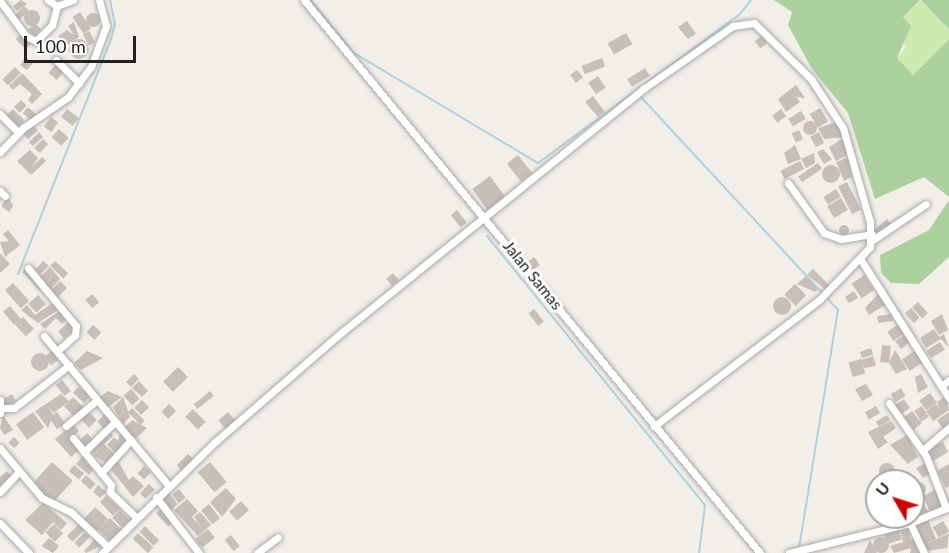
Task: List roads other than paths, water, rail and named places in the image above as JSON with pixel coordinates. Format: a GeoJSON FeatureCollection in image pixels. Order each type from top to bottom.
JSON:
{"type":"FeatureCollection","features":[{"type":"Feature","properties":{"kind":"street"},"geometry":{"type":"LineString","coordinates":[[48,0],[57,6]]}},
{"type":"Feature","properties":{"kind":"street"},"geometry":{"type":"LineString","coordinates":[[57,6],[73,0]]}},
{"type":"Feature","properties":{"kind":"street"},"geometry":{"type":"LineString","coordinates":[[0,152],[18,132],[79,83],[104,36],[106,17],[99,0]]}},
{"type":"Feature","properties":{"kind":"street","name":"Jalan Samas"},"geometry":{"type":"LineString","coordinates":[[304,0],[486,216],[654,426],[760,553]]}},
{"type":"Feature","properties":{"kind":"street"},"geometry":{"type":"LineString","coordinates":[[0,1],[26,36],[36,41],[52,25],[57,6]]}},
{"type":"Feature","properties":{"kind":"street"},"geometry":{"type":"LineString","coordinates":[[0,448],[17,474],[105,550],[168,485],[342,332],[631,98],[742,22],[761,27],[810,79],[843,128],[871,238],[861,260],[819,300],[654,426]]}},
{"type":"Feature","properties":{"kind":"street"},"geometry":{"type":"LineString","coordinates":[[56,60],[79,83]]}},
{"type":"Feature","properties":{"kind":"street"},"geometry":{"type":"LineString","coordinates":[[0,114],[18,132]]}},
{"type":"Feature","properties":{"kind":"street"},"geometry":{"type":"LineString","coordinates":[[788,183],[824,233],[842,239],[871,238],[926,204]]}},
{"type":"Feature","properties":{"kind":"street"},"geometry":{"type":"LineString","coordinates":[[861,260],[949,398]]}},
{"type":"Feature","properties":{"kind":"street"},"geometry":{"type":"LineString","coordinates":[[28,268],[76,326],[75,335],[57,351]]}},
{"type":"Feature","properties":{"kind":"street"},"geometry":{"type":"LineString","coordinates":[[44,336],[168,485]]}},
{"type":"Feature","properties":{"kind":"street"},"geometry":{"type":"LineString","coordinates":[[1,407],[14,408],[69,365]]}},
{"type":"Feature","properties":{"kind":"street"},"geometry":{"type":"LineString","coordinates":[[941,386],[949,380]]}},
{"type":"Feature","properties":{"kind":"street"},"geometry":{"type":"LineString","coordinates":[[66,426],[97,400]]}},
{"type":"Feature","properties":{"kind":"street"},"geometry":{"type":"LineString","coordinates":[[889,403],[923,450],[947,508],[925,518]]}},
{"type":"Feature","properties":{"kind":"street"},"geometry":{"type":"LineString","coordinates":[[84,452],[115,422]]}},
{"type":"Feature","properties":{"kind":"street"},"geometry":{"type":"LineString","coordinates":[[923,450],[949,427]]}},
{"type":"Feature","properties":{"kind":"street"},"geometry":{"type":"LineString","coordinates":[[73,438],[101,473],[110,492],[136,517]]}},
{"type":"Feature","properties":{"kind":"street"},"geometry":{"type":"LineString","coordinates":[[101,473],[131,441]]}},
{"type":"Feature","properties":{"kind":"street"},"geometry":{"type":"LineString","coordinates":[[0,492],[17,474]]}},
{"type":"Feature","properties":{"kind":"street"},"geometry":{"type":"LineString","coordinates":[[156,497],[199,553]]}},
{"type":"Feature","properties":{"kind":"street"},"geometry":{"type":"LineString","coordinates":[[0,523],[29,553]]}},
{"type":"Feature","properties":{"kind":"street"},"geometry":{"type":"LineString","coordinates":[[791,553],[889,529]]}},
{"type":"Feature","properties":{"kind":"street"},"geometry":{"type":"LineString","coordinates":[[912,529],[924,553]]}},
{"type":"Feature","properties":{"kind":"street"},"geometry":{"type":"LineString","coordinates":[[257,553],[278,537]]}},
{"type":"Feature","properties":{"kind":"waterway"},"geometry":{"type":"LineString","coordinates":[[18,274],[111,39],[115,24],[110,0]]}},
{"type":"Feature","properties":{"kind":"waterway"},"geometry":{"type":"LineString","coordinates":[[311,0],[354,53],[538,163],[740,14],[751,0]]}},
{"type":"Feature","properties":{"kind":"waterway"},"geometry":{"type":"LineString","coordinates":[[639,95],[838,310],[799,549]]}},
{"type":"Feature","properties":{"kind":"waterway"},"geometry":{"type":"LineString","coordinates":[[487,236],[705,505],[699,553]]}}]}
